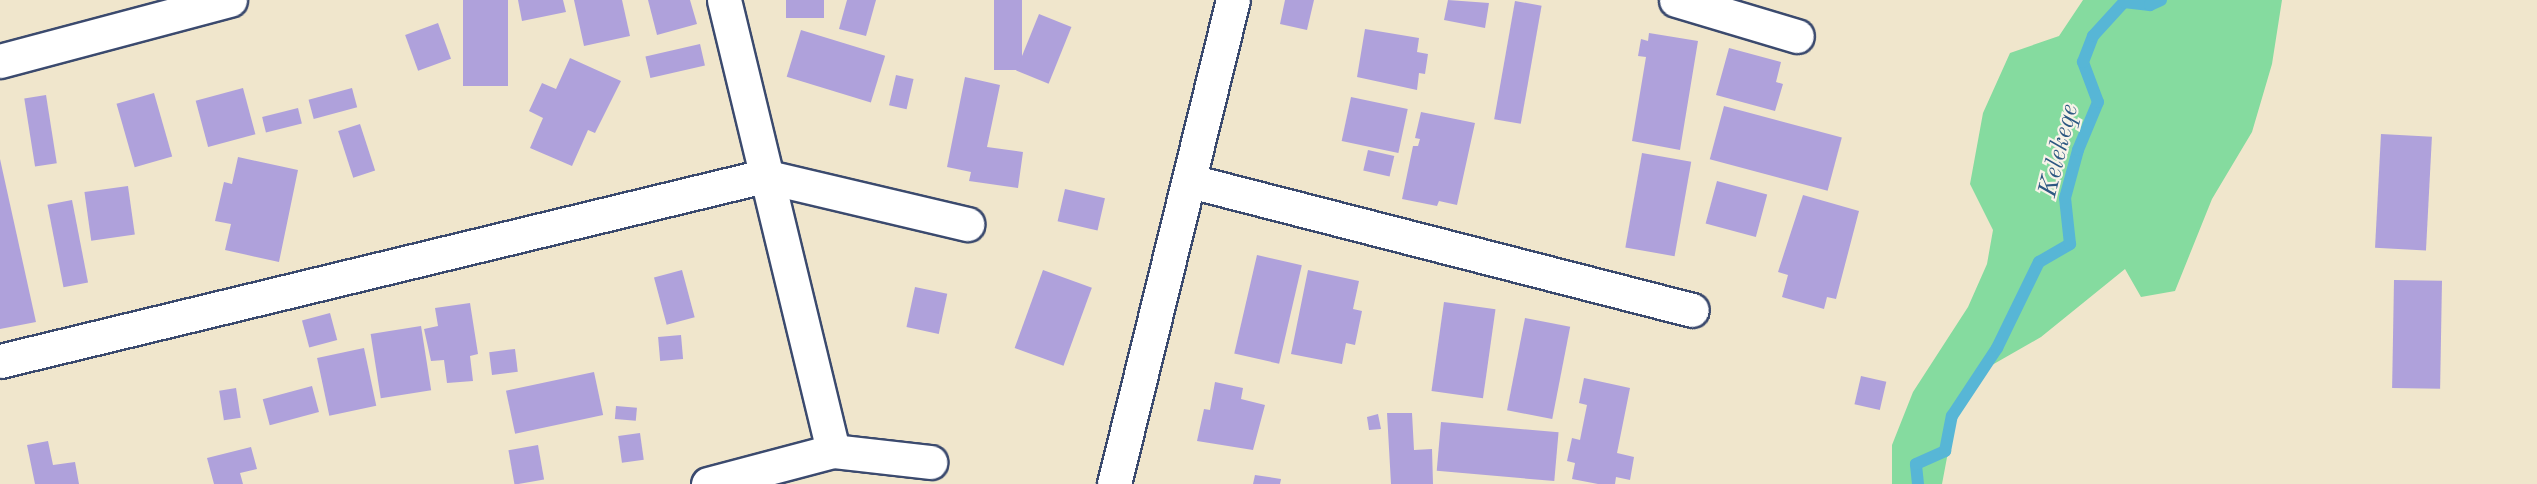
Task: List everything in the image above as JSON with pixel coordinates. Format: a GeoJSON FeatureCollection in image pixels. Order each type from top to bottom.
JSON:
{"type":"FeatureCollection","features":[{"type":"Feature","properties":{"kind":"street"},"geometry":{"type":"LineString","coordinates":[[0,60],[230,0]]}},
{"type":"Feature","properties":{"kind":"street"},"geometry":{"type":"LineString","coordinates":[[724,0],[764,176],[832,451]]}},
{"type":"Feature","properties":{"kind":"street"},"geometry":{"type":"LineString","coordinates":[[1114,484],[1233,0]]}},
{"type":"Feature","properties":{"kind":"street"},"geometry":{"type":"LineString","coordinates":[[1676,0],[1797,36]]}},
{"type":"Feature","properties":{"kind":"street"},"geometry":{"type":"LineString","coordinates":[[0,362],[764,176],[967,224]]}},
{"type":"Feature","properties":{"kind":"street"},"geometry":{"type":"LineString","coordinates":[[1190,181],[1692,310]]}},
{"type":"Feature","properties":{"kind":"street"},"geometry":{"type":"LineString","coordinates":[[708,484],[832,451],[930,462]]}},
{"type":"Feature","properties":{"kind":"green space"},"geometry":{"type":"Polygon","coordinates":[[[2083,0],[2282,0],[2272,64],[2252,132],[2212,199],[2175,291],[2141,297],[2125,269],[2041,337],[1992,365],[1955,415],[1942,484],[1892,484],[1892,445],[1913,392],[1968,307],[1987,264],[1993,230],[1970,184],[1983,113],[2010,53],[2059,36],[2083,0]]]}},
{"type":"Feature","properties":{"kind":"building"},"geometry":{"type":"Polygon","coordinates":[[[463,0],[508,0],[508,86],[463,86],[463,0]]]}},
{"type":"Feature","properties":{"kind":"building"},"geometry":{"type":"Polygon","coordinates":[[[518,0],[563,0],[566,12],[522,21],[518,0]]]}},
{"type":"Feature","properties":{"kind":"building"},"geometry":{"type":"Polygon","coordinates":[[[574,0],[622,0],[630,36],[584,46],[574,0]]]}},
{"type":"Feature","properties":{"kind":"building"},"geometry":{"type":"Polygon","coordinates":[[[648,0],[690,0],[697,24],[657,35],[648,0]]]}},
{"type":"Feature","properties":{"kind":"building"},"geometry":{"type":"Polygon","coordinates":[[[786,0],[824,0],[824,18],[786,18],[786,0]]]}},
{"type":"Feature","properties":{"kind":"building"},"geometry":{"type":"Polygon","coordinates":[[[847,0],[876,0],[866,36],[839,29],[847,0]]]}},
{"type":"Feature","properties":{"kind":"building"},"geometry":{"type":"Polygon","coordinates":[[[994,0],[1022,0],[1022,70],[994,70],[994,0]]]}},
{"type":"Feature","properties":{"kind":"building"},"geometry":{"type":"Polygon","coordinates":[[[1285,0],[1314,0],[1307,30],[1280,24],[1285,0]]]}},
{"type":"Feature","properties":{"kind":"building"},"geometry":{"type":"Polygon","coordinates":[[[1448,0],[1489,3],[1485,28],[1444,20],[1448,0]]]}},
{"type":"Feature","properties":{"kind":"building"},"geometry":{"type":"Polygon","coordinates":[[[1515,1],[1542,6],[1521,124],[1494,119],[1515,1]]]}},
{"type":"Feature","properties":{"kind":"building"},"geometry":{"type":"Polygon","coordinates":[[[1039,14],[1071,27],[1049,84],[1016,71],[1039,14]]]}},
{"type":"Feature","properties":{"kind":"building"},"geometry":{"type":"Polygon","coordinates":[[[438,23],[451,59],[418,71],[405,35],[438,23]]]}},
{"type":"Feature","properties":{"kind":"building"},"geometry":{"type":"Polygon","coordinates":[[[1365,29],[1419,38],[1417,52],[1428,54],[1425,74],[1419,73],[1417,90],[1357,77],[1365,29]]]}},
{"type":"Feature","properties":{"kind":"building"},"geometry":{"type":"Polygon","coordinates":[[[801,30],[885,56],[871,103],[787,77],[801,30]]]}},
{"type":"Feature","properties":{"kind":"building"},"geometry":{"type":"Polygon","coordinates":[[[1649,33],[1698,41],[1680,150],[1632,141],[1646,57],[1638,56],[1641,39],[1648,41],[1649,33]]]}},
{"type":"Feature","properties":{"kind":"building"},"geometry":{"type":"Polygon","coordinates":[[[700,44],[705,65],[650,78],[645,57],[700,44]]]}},
{"type":"Feature","properties":{"kind":"building"},"geometry":{"type":"Polygon","coordinates":[[[1729,48],[1781,62],[1776,82],[1783,84],[1775,111],[1716,95],[1729,48]]]}},
{"type":"Feature","properties":{"kind":"building"},"geometry":{"type":"Polygon","coordinates":[[[570,58],[621,81],[595,133],[588,130],[572,166],[530,148],[543,118],[529,111],[542,83],[556,89],[570,58]]]}},
{"type":"Feature","properties":{"kind":"building"},"geometry":{"type":"Polygon","coordinates":[[[896,75],[914,79],[907,109],[889,105],[896,75]]]}},
{"type":"Feature","properties":{"kind":"building"},"geometry":{"type":"Polygon","coordinates":[[[965,77],[1000,85],[987,147],[1023,152],[1018,188],[969,181],[971,172],[947,167],[965,77]]]}},
{"type":"Feature","properties":{"kind":"building"},"geometry":{"type":"Polygon","coordinates":[[[243,88],[255,134],[208,147],[196,101],[243,88]]]}},
{"type":"Feature","properties":{"kind":"building"},"geometry":{"type":"Polygon","coordinates":[[[352,88],[357,107],[314,119],[309,100],[352,88]]]}},
{"type":"Feature","properties":{"kind":"building"},"geometry":{"type":"Polygon","coordinates":[[[154,93],[172,156],[135,167],[117,104],[154,93]]]}},
{"type":"Feature","properties":{"kind":"building"},"geometry":{"type":"Polygon","coordinates":[[[46,95],[57,163],[35,167],[24,98],[46,95]]]}},
{"type":"Feature","properties":{"kind":"building"},"geometry":{"type":"Polygon","coordinates":[[[1351,97],[1408,109],[1398,153],[1342,141],[1351,97]]]}},
{"type":"Feature","properties":{"kind":"building"},"geometry":{"type":"Polygon","coordinates":[[[1724,106],[1842,138],[1828,191],[1710,159],[1724,106]]]}},
{"type":"Feature","properties":{"kind":"building"},"geometry":{"type":"Polygon","coordinates":[[[298,108],[302,124],[266,132],[262,117],[298,108]]]}},
{"type":"Feature","properties":{"kind":"building"},"geometry":{"type":"Polygon","coordinates":[[[1421,112],[1475,123],[1457,205],[1439,201],[1437,206],[1402,199],[1413,146],[1418,146],[1420,139],[1415,138],[1421,112]]]}},
{"type":"Feature","properties":{"kind":"building"},"geometry":{"type":"Polygon","coordinates":[[[360,124],[375,171],[353,178],[338,131],[360,124]]]}},
{"type":"Feature","properties":{"kind":"building"},"geometry":{"type":"Polygon","coordinates":[[[2381,134],[2432,137],[2426,251],[2375,248],[2381,134]]]}},
{"type":"Feature","properties":{"kind":"building"},"geometry":{"type":"Polygon","coordinates":[[[1368,150],[1394,156],[1390,177],[1363,170],[1368,150]]]}},
{"type":"Feature","properties":{"kind":"building"},"geometry":{"type":"Polygon","coordinates":[[[1642,153],[1691,162],[1675,256],[1625,248],[1642,153]]]}},
{"type":"Feature","properties":{"kind":"building"},"geometry":{"type":"Polygon","coordinates":[[[238,157],[298,170],[279,262],[225,250],[231,224],[215,221],[224,182],[232,184],[238,157]]]}},
{"type":"Feature","properties":{"kind":"building"},"geometry":{"type":"Polygon","coordinates":[[[0,159],[36,322],[0,329],[0,159]]]}},
{"type":"Feature","properties":{"kind":"building"},"geometry":{"type":"Polygon","coordinates":[[[1717,181],[1767,194],[1756,237],[1706,224],[1717,181]]]}},
{"type":"Feature","properties":{"kind":"building"},"geometry":{"type":"Polygon","coordinates":[[[128,186],[135,235],[91,241],[84,192],[128,186]]]}},
{"type":"Feature","properties":{"kind":"building"},"geometry":{"type":"Polygon","coordinates":[[[1065,189],[1105,198],[1098,230],[1058,221],[1065,189]]]}},
{"type":"Feature","properties":{"kind":"building"},"geometry":{"type":"Polygon","coordinates":[[[1803,195],[1859,211],[1836,299],[1827,297],[1824,309],[1782,297],[1788,275],[1778,272],[1803,195]]]}},
{"type":"Feature","properties":{"kind":"building"},"geometry":{"type":"Polygon","coordinates":[[[72,200],[88,282],[63,287],[47,205],[72,200]]]}},
{"type":"Feature","properties":{"kind":"building"},"geometry":{"type":"Polygon","coordinates":[[[1257,255],[1302,265],[1279,364],[1234,353],[1257,255]]]}},
{"type":"Feature","properties":{"kind":"building"},"geometry":{"type":"Polygon","coordinates":[[[682,270],[695,317],[667,325],[654,278],[682,270]]]}},
{"type":"Feature","properties":{"kind":"building"},"geometry":{"type":"Polygon","coordinates":[[[1043,270],[1092,288],[1063,366],[1015,348],[1043,270]]]}},
{"type":"Feature","properties":{"kind":"building"},"geometry":{"type":"Polygon","coordinates":[[[1308,270],[1359,281],[1353,309],[1362,311],[1355,345],[1346,343],[1342,364],[1291,354],[1308,270]]]}},
{"type":"Feature","properties":{"kind":"building"},"geometry":{"type":"Polygon","coordinates":[[[2394,280],[2442,281],[2440,389],[2392,388],[2394,280]]]}},
{"type":"Feature","properties":{"kind":"building"},"geometry":{"type":"Polygon","coordinates":[[[915,287],[947,294],[939,334],[906,327],[915,287]]]}},
{"type":"Feature","properties":{"kind":"building"},"geometry":{"type":"Polygon","coordinates":[[[1444,302],[1495,309],[1483,398],[1431,391],[1444,302]]]}},
{"type":"Feature","properties":{"kind":"building"},"geometry":{"type":"Polygon","coordinates":[[[470,303],[478,354],[470,356],[473,381],[447,383],[444,360],[431,361],[424,329],[438,326],[435,308],[470,303]]]}},
{"type":"Feature","properties":{"kind":"building"},"geometry":{"type":"Polygon","coordinates":[[[330,313],[337,340],[309,348],[302,321],[330,313]]]}},
{"type":"Feature","properties":{"kind":"building"},"geometry":{"type":"Polygon","coordinates":[[[1525,318],[1570,327],[1552,419],[1507,410],[1525,318]]]}},
{"type":"Feature","properties":{"kind":"building"},"geometry":{"type":"Polygon","coordinates":[[[421,326],[431,390],[381,398],[371,334],[421,326]]]}},
{"type":"Feature","properties":{"kind":"building"},"geometry":{"type":"Polygon","coordinates":[[[681,335],[683,359],[660,361],[658,337],[681,335]]]}},
{"type":"Feature","properties":{"kind":"building"},"geometry":{"type":"Polygon","coordinates":[[[364,348],[376,406],[329,416],[317,358],[364,348]]]}},
{"type":"Feature","properties":{"kind":"building"},"geometry":{"type":"Polygon","coordinates":[[[515,349],[518,372],[492,375],[489,352],[515,349]]]}},
{"type":"Feature","properties":{"kind":"building"},"geometry":{"type":"Polygon","coordinates":[[[594,372],[603,415],[515,434],[506,391],[594,372]]]}},
{"type":"Feature","properties":{"kind":"building"},"geometry":{"type":"Polygon","coordinates":[[[1861,376],[1886,382],[1880,410],[1854,404],[1861,376]]]}},
{"type":"Feature","properties":{"kind":"building"},"geometry":{"type":"Polygon","coordinates":[[[1584,378],[1630,388],[1617,453],[1634,457],[1630,480],[1616,477],[1615,484],[1598,484],[1572,479],[1575,463],[1567,461],[1572,438],[1580,440],[1587,405],[1579,403],[1584,378]]]}},
{"type":"Feature","properties":{"kind":"building"},"geometry":{"type":"Polygon","coordinates":[[[1215,382],[1243,388],[1241,399],[1265,405],[1253,450],[1197,441],[1204,409],[1210,410],[1215,382]]]}},
{"type":"Feature","properties":{"kind":"building"},"geometry":{"type":"Polygon","coordinates":[[[312,386],[319,412],[270,425],[263,399],[312,386]]]}},
{"type":"Feature","properties":{"kind":"building"},"geometry":{"type":"Polygon","coordinates":[[[236,388],[241,418],[224,420],[219,391],[236,388]]]}},
{"type":"Feature","properties":{"kind":"building"},"geometry":{"type":"Polygon","coordinates":[[[616,406],[637,408],[636,421],[615,419],[616,406]]]}},
{"type":"Feature","properties":{"kind":"building"},"geometry":{"type":"Polygon","coordinates":[[[1387,413],[1412,413],[1414,450],[1432,449],[1433,484],[1391,484],[1387,413]]]}},
{"type":"Feature","properties":{"kind":"building"},"geometry":{"type":"Polygon","coordinates":[[[1378,414],[1381,429],[1369,430],[1367,417],[1378,414]]]}},
{"type":"Feature","properties":{"kind":"building"},"geometry":{"type":"Polygon","coordinates":[[[1441,422],[1559,432],[1554,481],[1437,471],[1441,422]]]}},
{"type":"Feature","properties":{"kind":"building"},"geometry":{"type":"Polygon","coordinates":[[[640,433],[644,460],[622,463],[618,436],[640,433]]]}},
{"type":"Feature","properties":{"kind":"building"},"geometry":{"type":"Polygon","coordinates":[[[48,441],[53,465],[75,462],[79,484],[35,484],[27,445],[48,441]]]}},
{"type":"Feature","properties":{"kind":"building"},"geometry":{"type":"Polygon","coordinates":[[[538,445],[544,479],[514,484],[508,450],[538,445]]]}},
{"type":"Feature","properties":{"kind":"building"},"geometry":{"type":"Polygon","coordinates":[[[251,447],[257,469],[240,473],[243,484],[214,484],[207,458],[251,447]]]}},
{"type":"Feature","properties":{"kind":"building"},"geometry":{"type":"Polygon","coordinates":[[[1255,475],[1281,479],[1280,484],[1253,484],[1255,475]]]}},
{"type":"Feature","properties":{"kind":"waterway","name":"Kelekeqe"},"geometry":{"type":"LineString","coordinates":[[1918,484],[1916,464],[1945,451],[1952,416],[1997,348],[2039,262],[2070,244],[2065,198],[2078,150],[2098,102],[2083,62],[2093,36],[2124,2],[2150,5],[2161,0]]}}]}
